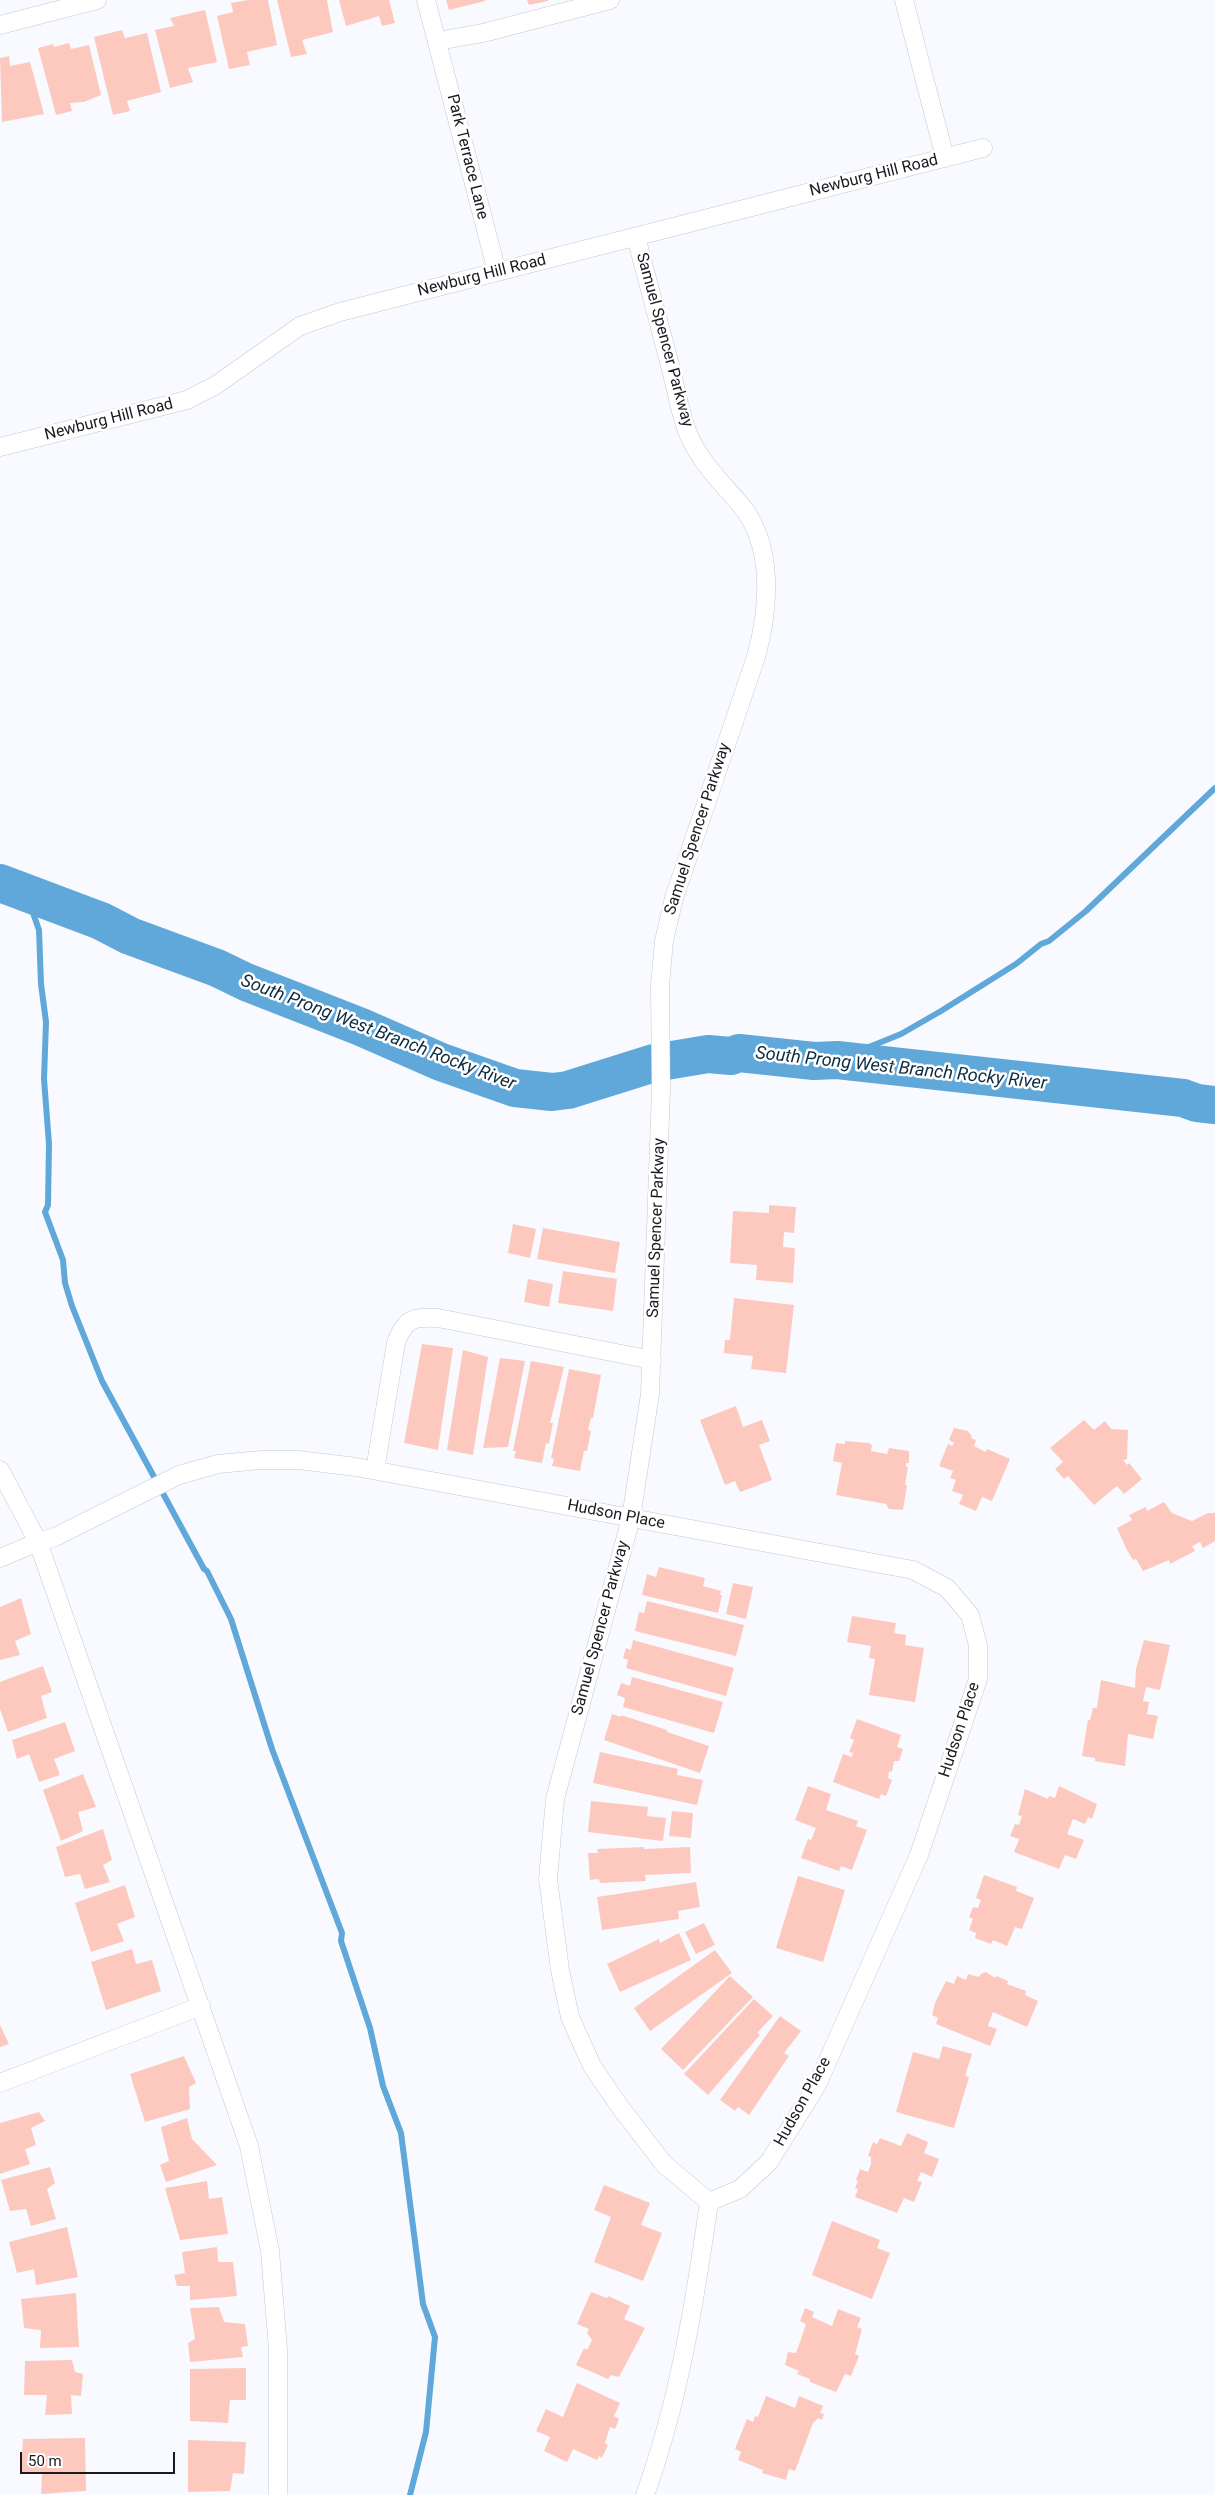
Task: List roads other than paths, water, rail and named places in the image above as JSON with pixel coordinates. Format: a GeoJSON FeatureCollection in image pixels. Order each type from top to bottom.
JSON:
{"type":"FeatureCollection","features":[{"type":"Feature","properties":{"kind":"street"},"geometry":{"type":"LineString","coordinates":[[0,25],[97,0]]}},
{"type":"Feature","properties":{"kind":"street","name":"Park Terrace Lane"},"geometry":{"type":"LineString","coordinates":[[426,0],[497,272]]}},
{"type":"Feature","properties":{"kind":"street"},"geometry":{"type":"LineString","coordinates":[[438,41],[483,33],[610,0]]}},
{"type":"Feature","properties":{"kind":"street"},"geometry":{"type":"LineString","coordinates":[[904,0],[945,158]]}},
{"type":"Feature","properties":{"kind":"street","name":"Newburg Hill Road"},"geometry":{"type":"LineString","coordinates":[[0,447],[187,400],[216,385],[289,333],[312,321],[983,148]]}},
{"type":"Feature","properties":{"kind":"street","name":"Samuel Spencer Parkway"},"geometry":{"type":"LineString","coordinates":[[636,236],[687,431],[710,470],[741,505],[752,522],[759,541],[766,579],[764,619],[758,648],[668,919],[661,963],[661,1090],[650,1394],[630,1518],[555,1800],[548,1879],[560,1970],[570,2017],[592,2066],[620,2108],[664,2164],[709,2202]]}},
{"type":"Feature","properties":{"kind":"street"},"geometry":{"type":"LineString","coordinates":[[375,1470],[396,1343],[400,1331],[407,1322],[418,1318],[438,1318],[652,1360]]}},
{"type":"Feature","properties":{"kind":"street","name":"Hudson Place"},"geometry":{"type":"LineString","coordinates":[[0,1558],[55,1537],[179,1475],[218,1464],[261,1460],[299,1460],[375,1470],[913,1570],[947,1588],[970,1616],[978,1645],[978,1678],[919,1855],[817,2085],[769,2162],[740,2189],[709,2202]]}},
{"type":"Feature","properties":{"kind":"street"},"geometry":{"type":"LineString","coordinates":[[0,1470],[38,1542],[249,2146],[270,2251],[278,2350],[278,2495]]}},
{"type":"Feature","properties":{"kind":"street"},"geometry":{"type":"LineString","coordinates":[[0,2083],[201,2006]]}},
{"type":"Feature","properties":{"kind":"street"},"geometry":{"type":"LineString","coordinates":[[645,2495],[663,2444],[677,2383],[696,2296],[709,2202]]}},
{"type":"Feature","properties":{"kind":"waterway"},"geometry":{"type":"LineString","coordinates":[[837,1060],[901,1034],[1016,964],[1041,944],[1049,941],[1086,911],[1215,788]]}},
{"type":"Feature","properties":{"kind":"waterway","name":"South Prong West Branch Rocky River"},"geometry":{"type":"LineString","coordinates":[[0,883],[101,921],[130,936],[217,968],[246,982],[361,1027],[441,1062],[515,1088],[552,1092],[568,1090],[654,1063],[708,1054],[731,1056],[739,1053],[814,1061],[837,1060],[1183,1098],[1197,1103],[1215,1105]]}},
{"type":"Feature","properties":{"kind":"waterway"},"geometry":{"type":"LineString","coordinates":[[26,893],[39,930],[41,984],[46,1022],[44,1079],[49,1144],[48,1205],[45,1212],[63,1260],[65,1283],[72,1306],[102,1381],[204,1569],[207,1571],[231,1619],[272,1749],[342,1933],[341,1941],[370,2028],[383,2086],[401,2133],[423,2304],[435,2337],[426,2432],[410,2495]]}}]}
